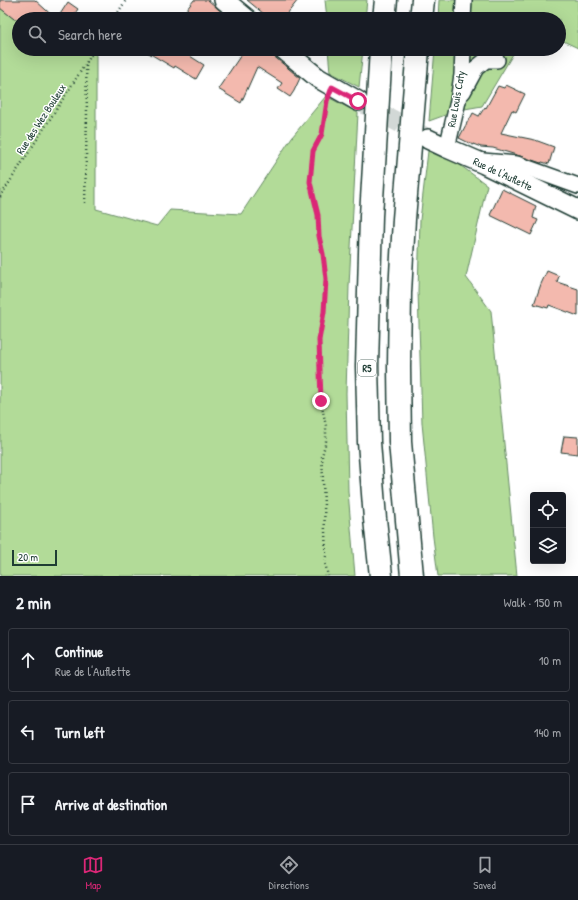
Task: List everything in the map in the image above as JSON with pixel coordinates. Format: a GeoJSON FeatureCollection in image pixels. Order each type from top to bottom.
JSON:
{"type":"FeatureCollection","features":[{"type":"Feature","properties":{"kind":"highway"},"geometry":{"type":"LineString","coordinates":[[385,12],[386,0]]}},
{"type":"Feature","properties":{"kind":"highway"},"geometry":{"type":"LineString","coordinates":[[422,12],[423,0]]}},
{"type":"Feature","properties":{"kind":"highway","name":"R5"},"geometry":{"type":"LineString","coordinates":[[381,576],[369,442],[367,351],[371,216],[382,56]]}},
{"type":"Feature","properties":{"kind":"highway"},"geometry":{"type":"LineString","coordinates":[[412,576],[400,442],[399,367],[400,293],[404,218],[417,56]]}},
{"type":"Feature","properties":{"kind":"highway"},"geometry":{"type":"LineString","coordinates":[[375,519],[376,576]]}},
{"type":"Feature","properties":{"kind":"street"},"geometry":{"type":"LineString","coordinates":[[224,0],[239,12]]}},
{"type":"Feature","properties":{"kind":"street"},"geometry":{"type":"LineString","coordinates":[[463,12],[464,0]]}},
{"type":"Feature","properties":{"kind":"street"},"geometry":{"type":"LineString","coordinates":[[291,56],[318,78],[358,101]]}},
{"type":"Feature","properties":{"kind":"street","name":"Rue Louis Caty"},"geometry":{"type":"LineString","coordinates":[[447,148],[458,101],[462,75],[463,56]]}},
{"type":"Feature","properties":{"kind":"street"},"geometry":{"type":"LineString","coordinates":[[458,101],[476,68],[486,60],[497,60]]}},
{"type":"Feature","properties":{"kind":"street","name":"Rue de l'Auflette"},"geometry":{"type":"LineString","coordinates":[[428,139],[578,210]]}},
{"type":"Feature","properties":{"kind":"street"},"geometry":{"type":"LineString","coordinates":[[475,160],[516,164],[578,186]]}},
{"type":"Feature","properties":{"kind":"path"},"geometry":{"type":"LineString","coordinates":[[118,12],[126,0]]}},
{"type":"Feature","properties":{"kind":"path","name":"Rue des Wez Bouleux"},"geometry":{"type":"LineString","coordinates":[[0,197],[90,56]]}},
{"type":"Feature","properties":{"kind":"path"},"geometry":{"type":"LineString","coordinates":[[85,203],[87,113],[86,63]]}},
{"type":"Feature","properties":{"kind":"path"},"geometry":{"type":"LineString","coordinates":[[328,576],[325,563],[322,456],[326,441],[326,426],[321,401],[319,340],[324,312],[326,279],[319,236],[318,215],[310,182],[313,151],[322,134],[327,101],[332,87]]}},
{"type":"Feature","properties":{"kind":"green space"},"geometry":{"type":"Polygon","coordinates":[[[0,0],[12,12],[12,56],[96,56],[96,209],[157,226],[170,210],[241,214],[292,137],[326,96],[358,113],[349,286],[346,393],[348,491],[355,576],[0,576],[0,0]]]}},
{"type":"Feature","properties":{"kind":"green space"},"geometry":{"type":"Polygon","coordinates":[[[325,0],[367,0],[366,12],[326,12],[325,0]]]}},
{"type":"Feature","properties":{"kind":"green space"},"geometry":{"type":"Polygon","coordinates":[[[439,0],[578,0],[578,48],[566,42],[566,12],[438,12],[439,0]]]}},
{"type":"Feature","properties":{"kind":"green space"},"geometry":{"type":"Polygon","coordinates":[[[329,56],[362,56],[359,87],[330,72],[329,56]]]}},
{"type":"Feature","properties":{"kind":"green space"},"geometry":{"type":"Polygon","coordinates":[[[434,56],[512,56],[482,106],[459,110],[429,121],[434,56]]]}},
{"type":"Feature","properties":{"kind":"green space"},"geometry":{"type":"Polygon","coordinates":[[[428,151],[453,160],[487,185],[466,277],[491,311],[517,576],[438,576],[422,423],[418,291],[420,220],[428,151]]]}},
{"type":"Feature","properties":{"kind":"building"},"geometry":{"type":"Polygon","coordinates":[[[0,0],[35,0],[48,12],[12,12],[12,17],[0,8],[0,0]]]}},
{"type":"Feature","properties":{"kind":"building"},"geometry":{"type":"Polygon","coordinates":[[[194,0],[208,0],[222,12],[185,12],[194,0]]]}},
{"type":"Feature","properties":{"kind":"building"},"geometry":{"type":"Polygon","coordinates":[[[247,0],[298,0],[289,12],[262,12],[247,0]]]}},
{"type":"Feature","properties":{"kind":"building"},"geometry":{"type":"Polygon","coordinates":[[[68,2],[78,9],[76,12],[62,12],[68,2]]]}},
{"type":"Feature","properties":{"kind":"building"},"geometry":{"type":"Polygon","coordinates":[[[154,56],[190,56],[204,65],[196,79],[175,66],[174,68],[154,56]]]}},
{"type":"Feature","properties":{"kind":"building"},"geometry":{"type":"Polygon","coordinates":[[[240,56],[273,56],[300,78],[290,97],[278,89],[282,83],[257,67],[241,103],[218,89],[240,56]]]}},
{"type":"Feature","properties":{"kind":"building"},"geometry":{"type":"Polygon","coordinates":[[[506,85],[525,94],[516,112],[512,110],[501,133],[535,140],[554,147],[549,164],[541,163],[493,148],[473,145],[459,138],[473,113],[479,116],[485,107],[486,108],[498,86],[504,88],[506,85]]]}},
{"type":"Feature","properties":{"kind":"building"},"geometry":{"type":"Polygon","coordinates":[[[502,189],[536,206],[533,218],[538,220],[531,235],[490,215],[502,189]]]}},
{"type":"Feature","properties":{"kind":"building"},"geometry":{"type":"Polygon","coordinates":[[[547,271],[559,276],[557,282],[578,289],[578,316],[549,305],[548,308],[534,304],[547,271]]]}},
{"type":"Feature","properties":{"kind":"building"},"geometry":{"type":"Polygon","coordinates":[[[564,436],[578,437],[578,454],[561,452],[564,436]]]}},
{"type":"Feature","properties":{"kind":"tunnel"},"geometry":{"type":"LineString","coordinates":[[358,101],[424,136]]}},
{"type":"Feature","properties":{"kind":"route"},"geometry":{"type":"LineString","coordinates":[[321,401],[319,340],[324,312],[326,279],[319,236],[318,215],[310,182],[311,166],[313,151],[322,134],[327,101],[332,87],[358,101]]}}]}
